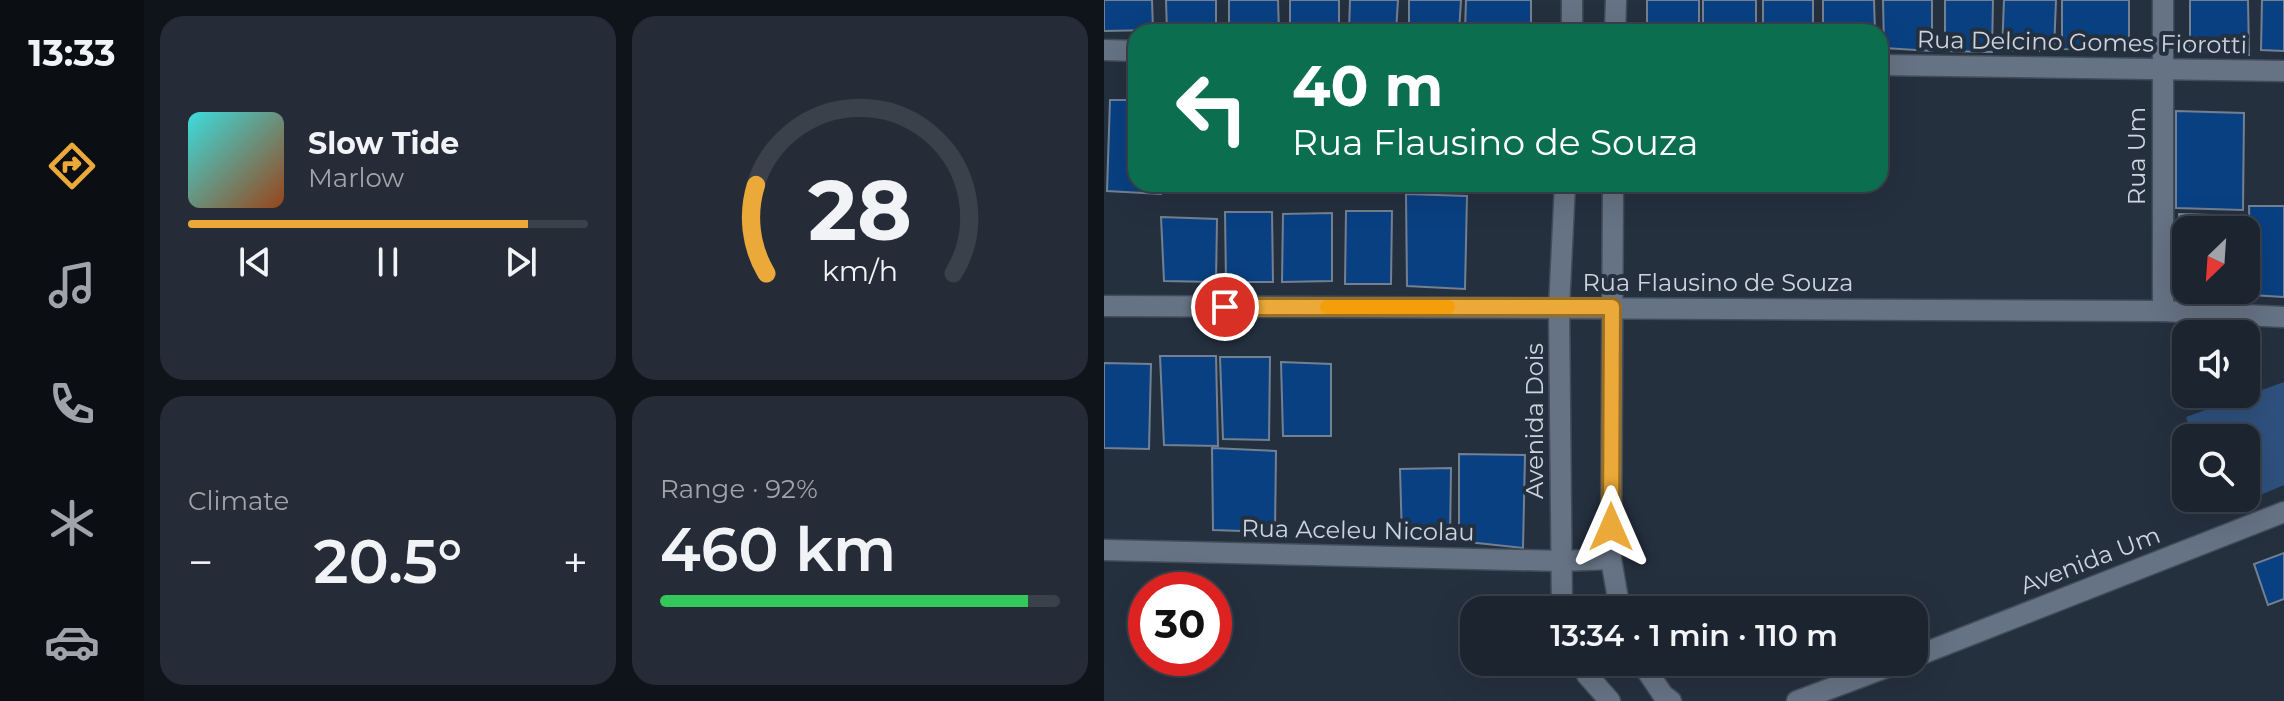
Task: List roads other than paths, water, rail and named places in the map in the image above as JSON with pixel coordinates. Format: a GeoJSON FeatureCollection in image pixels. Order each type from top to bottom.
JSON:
{"type":"FeatureCollection","features":[{"type":"Feature","properties":{"kind":"street"},"geometry":{"type":"LineString","coordinates":[[1572,0],[1572,24]]}},
{"type":"Feature","properties":{"kind":"street"},"geometry":{"type":"LineString","coordinates":[[1615,24],[1616,0]]}},
{"type":"Feature","properties":{"kind":"street","name":"Rua Um"},"geometry":{"type":"LineString","coordinates":[[2163,0],[2163,311]]}},
{"type":"Feature","properties":{"kind":"street"},"geometry":{"type":"LineString","coordinates":[[1104,50],[1128,51]]}},
{"type":"Feature","properties":{"kind":"street","name":"Rua Delcino Gomes Fiorotti"},"geometry":{"type":"LineString","coordinates":[[1888,65],[2284,71]]}},
{"type":"Feature","properties":{"kind":"street","name":"Avenida Dois"},"geometry":{"type":"LineString","coordinates":[[1561,561],[1559,308],[1565,192]]}},
{"type":"Feature","properties":{"kind":"street"},"geometry":{"type":"LineString","coordinates":[[1613,192],[1611,559],[1618,596]]}},
{"type":"Feature","properties":{"kind":"street","name":"Rua Flausino de Souza"},"geometry":{"type":"LineString","coordinates":[[1104,306],[2163,311],[2284,317]]}},
{"type":"Feature","properties":{"kind":"street","name":"Avenida Um"},"geometry":{"type":"LineString","coordinates":[[1928,652],[2284,512]]}},
{"type":"Feature","properties":{"kind":"street","name":"Rua Aceleu Nicolau"},"geometry":{"type":"LineString","coordinates":[[1104,550],[1561,561],[1611,559]]}},
{"type":"Feature","properties":{"kind":"street"},"geometry":{"type":"LineString","coordinates":[[1561,561],[1562,596]]}},
{"type":"Feature","properties":{"kind":"street"},"geometry":{"type":"LineString","coordinates":[[1588,676],[1610,701]]}},
{"type":"Feature","properties":{"kind":"street"},"geometry":{"type":"LineString","coordinates":[[1650,676],[1671,701]]}},
{"type":"Feature","properties":{"kind":"street"},"geometry":{"type":"LineString","coordinates":[[1803,701],[1866,676]]}}]}
